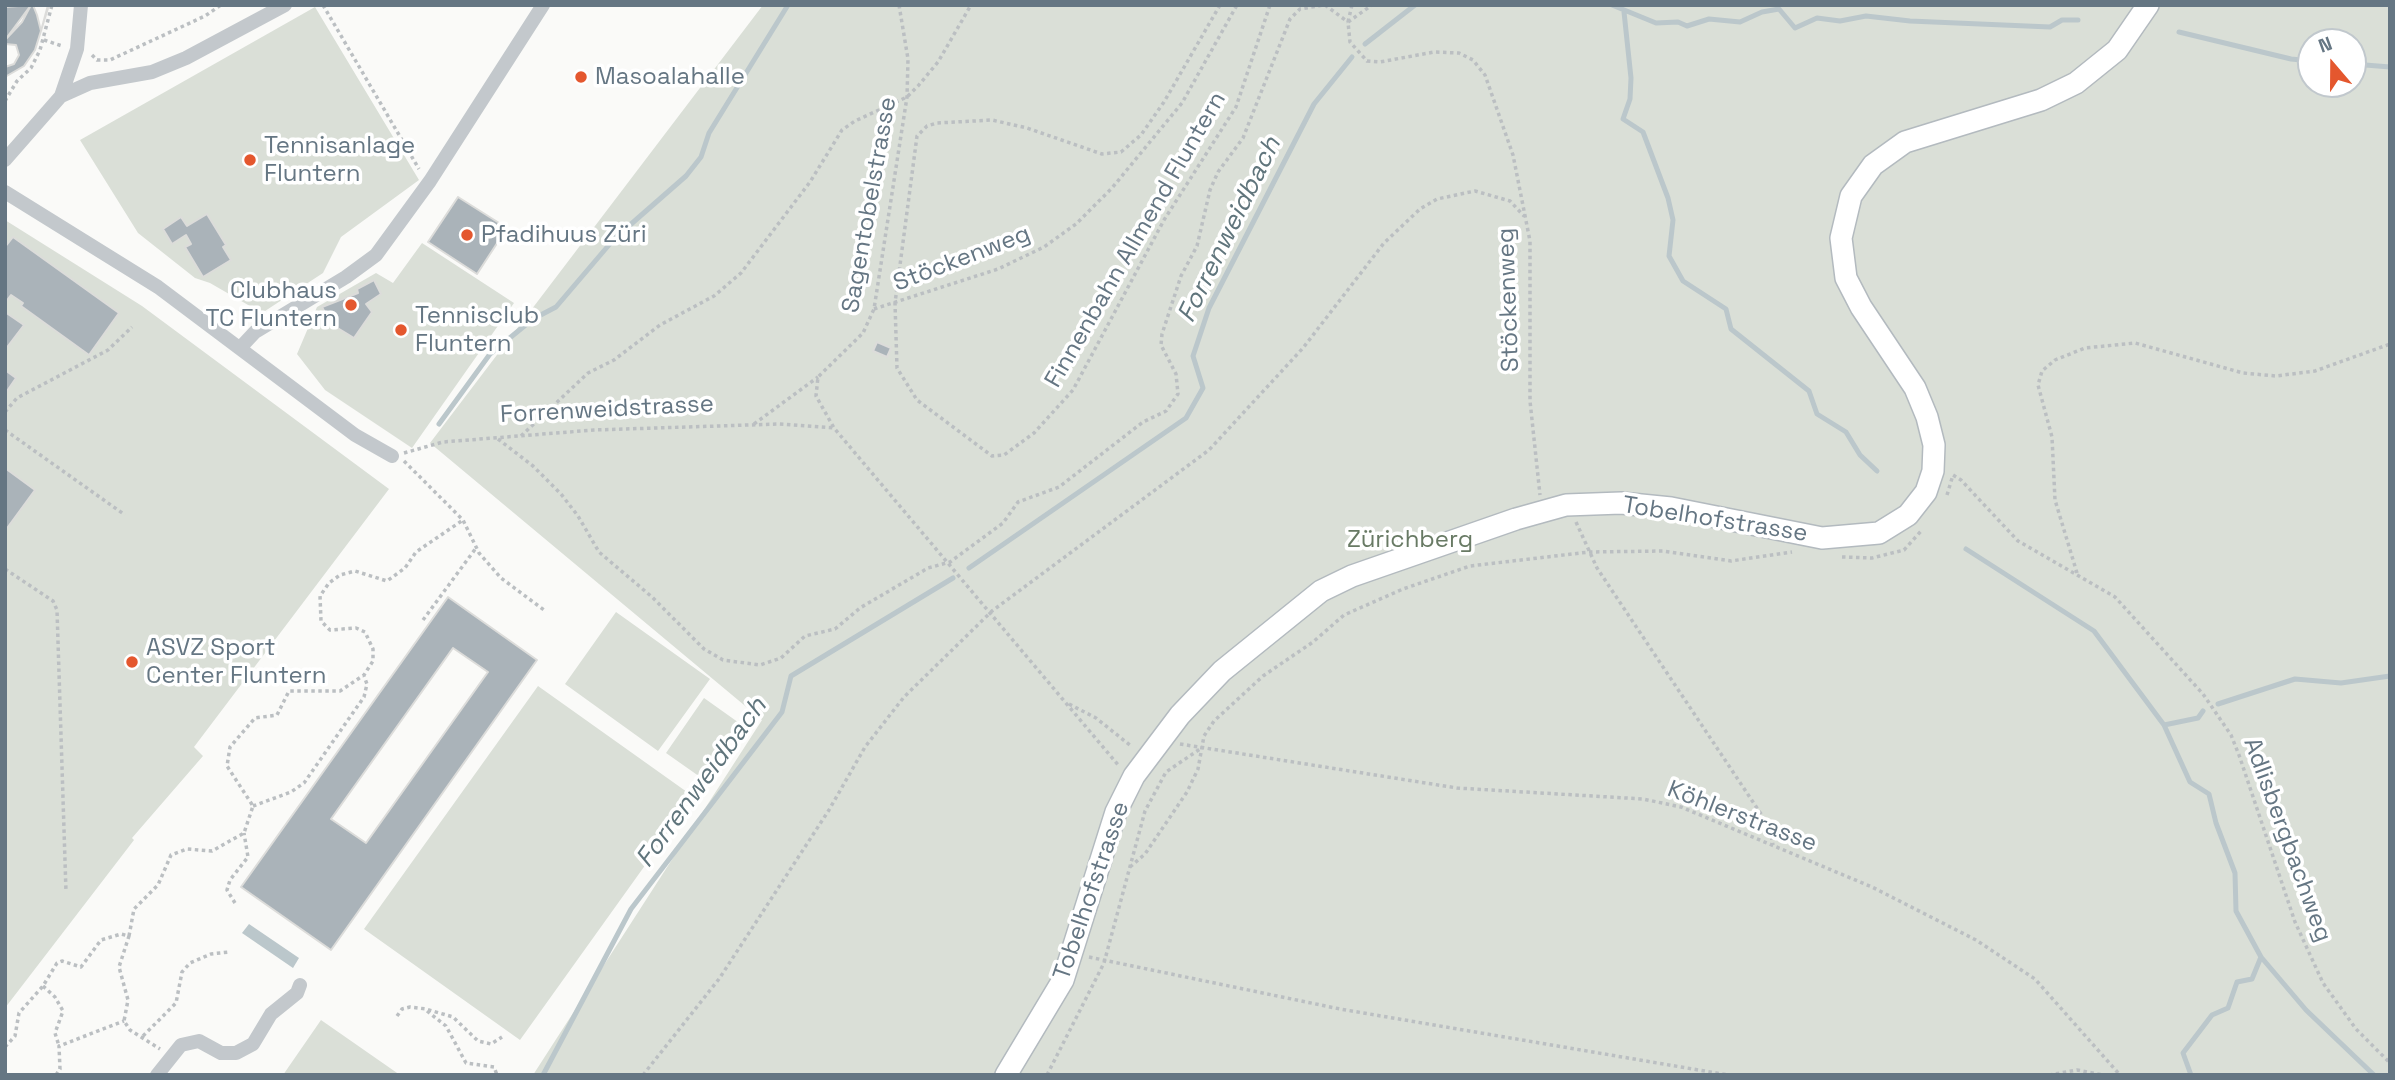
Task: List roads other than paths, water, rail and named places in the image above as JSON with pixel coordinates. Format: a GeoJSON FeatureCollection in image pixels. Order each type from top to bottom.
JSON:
{"type":"FeatureCollection","features":[{"type":"Feature","properties":{"kind":"main road","name":"Tobelhofstrasse"},"geometry":{"type":"LineString","coordinates":[[1006,1075],[1045,1014],[1074,952],[1116,811],[1134,776],[1180,715],[1222,671],[1321,591],[1352,576],[1541,511],[1566,505],[1621,503],[1671,508],[1822,538],[1870,535],[1902,520],[1926,492],[1933,471],[1934,446],[1927,417],[1915,388],[1861,307],[1846,278],[1841,238],[1851,196],[1873,165],[1905,142],[2041,100],[2082,79],[2117,50],[2148,5]]}},
{"type":"Feature","properties":{"kind":"street"},"geometry":{"type":"LineString","coordinates":[[5,160],[61,96],[77,49],[82,5]]}},
{"type":"Feature","properties":{"kind":"street"},"geometry":{"type":"LineString","coordinates":[[61,96],[90,83],[152,72],[186,58],[285,5]]}},
{"type":"Feature","properties":{"kind":"street"},"geometry":{"type":"LineString","coordinates":[[240,348],[256,332],[346,277],[376,254],[430,181],[543,5]]}},
{"type":"Feature","properties":{"kind":"street"},"geometry":{"type":"LineString","coordinates":[[5,192],[158,287],[355,435],[392,456]]}},
{"type":"Feature","properties":{"kind":"street"},"geometry":{"type":"LineString","coordinates":[[157,1075],[181,1045],[199,1041],[228,1053],[236,1053],[253,1044],[271,1014],[297,993],[300,985]]}},
{"type":"Feature","properties":{"kind":"waterway"},"geometry":{"type":"LineString","coordinates":[[439,424],[490,354],[533,319],[556,307],[614,239],[686,176],[701,157],[709,133],[788,5]]}},
{"type":"Feature","properties":{"kind":"waterway","name":"Forrenweidbach"},"geometry":{"type":"LineString","coordinates":[[1365,44],[1415,5]]}},
{"type":"Feature","properties":{"kind":"waterway"},"geometry":{"type":"LineString","coordinates":[[1612,5],[1656,23],[1678,22],[1687,26],[1709,19],[1740,22],[1762,12],[1779,9],[1795,28],[1817,18],[1840,21],[1866,16],[1910,21],[2050,27],[2062,20],[2078,20]]}},
{"type":"Feature","properties":{"kind":"waterway"},"geometry":{"type":"LineString","coordinates":[[1624,12],[1631,78],[1630,99],[1623,119],[1643,132],[1668,198],[1673,220],[1669,256],[1683,281],[1726,309],[1731,329],[1809,391],[1817,414],[1846,432],[1860,455],[1877,471]]}},
{"type":"Feature","properties":{"kind":"waterway"},"geometry":{"type":"LineString","coordinates":[[2179,32],[2297,60]]}},
{"type":"Feature","properties":{"kind":"waterway","name":"Forrenweidbach"},"geometry":{"type":"LineString","coordinates":[[969,568],[1186,418],[1203,388],[1193,356],[1209,308],[1314,104],[1352,57]]}},
{"type":"Feature","properties":{"kind":"waterway"},"geometry":{"type":"LineString","coordinates":[[2367,65],[2390,67]]}},
{"type":"Feature","properties":{"kind":"waterway"},"geometry":{"type":"LineString","coordinates":[[1966,549],[2094,631],[2164,725],[2190,782],[2209,794],[2216,823],[2235,873],[2236,911],[2261,957],[2306,1010],[2374,1075]]}},
{"type":"Feature","properties":{"kind":"waterway","name":"Forrenweidbach"},"geometry":{"type":"LineString","coordinates":[[543,1075],[631,909],[782,712],[791,676],[953,578]]}},
{"type":"Feature","properties":{"kind":"waterway"},"geometry":{"type":"LineString","coordinates":[[2218,704],[2295,679],[2341,683],[2390,676]]}},
{"type":"Feature","properties":{"kind":"waterway"},"geometry":{"type":"LineString","coordinates":[[2164,725],[2198,718],[2203,711]]}},
{"type":"Feature","properties":{"kind":"waterway"},"geometry":{"type":"LineString","coordinates":[[2191,1075],[2183,1053],[2212,1015],[2228,1008],[2237,982],[2252,979],[2261,957]]}},
{"type":"Feature","properties":{"kind":"place","name":"Masoalahalle"},"geometry":{"type":"Point","coordinates":[581,77]}},
{"type":"Feature","properties":{"kind":"place","name":"Tennisanlage Fluntern"},"geometry":{"type":"Point","coordinates":[250,160]}},
{"type":"Feature","properties":{"kind":"place","name":"Pfadihuus Züri"},"geometry":{"type":"Point","coordinates":[467,235]}},
{"type":"Feature","properties":{"kind":"place","name":"Clubhaus TC Fluntern"},"geometry":{"type":"Point","coordinates":[351,305]}},
{"type":"Feature","properties":{"kind":"place","name":"Tennisclub Fluntern"},"geometry":{"type":"Point","coordinates":[401,330]}},
{"type":"Feature","properties":{"kind":"place","name":"ASVZ Sport Center Fluntern"},"geometry":{"type":"Point","coordinates":[132,662]}},
{"type":"Feature","properties":{"kind":"park label","name":"Zürichberg"},"geometry":{"type":"Point","coordinates":[1410,540]}}]}
